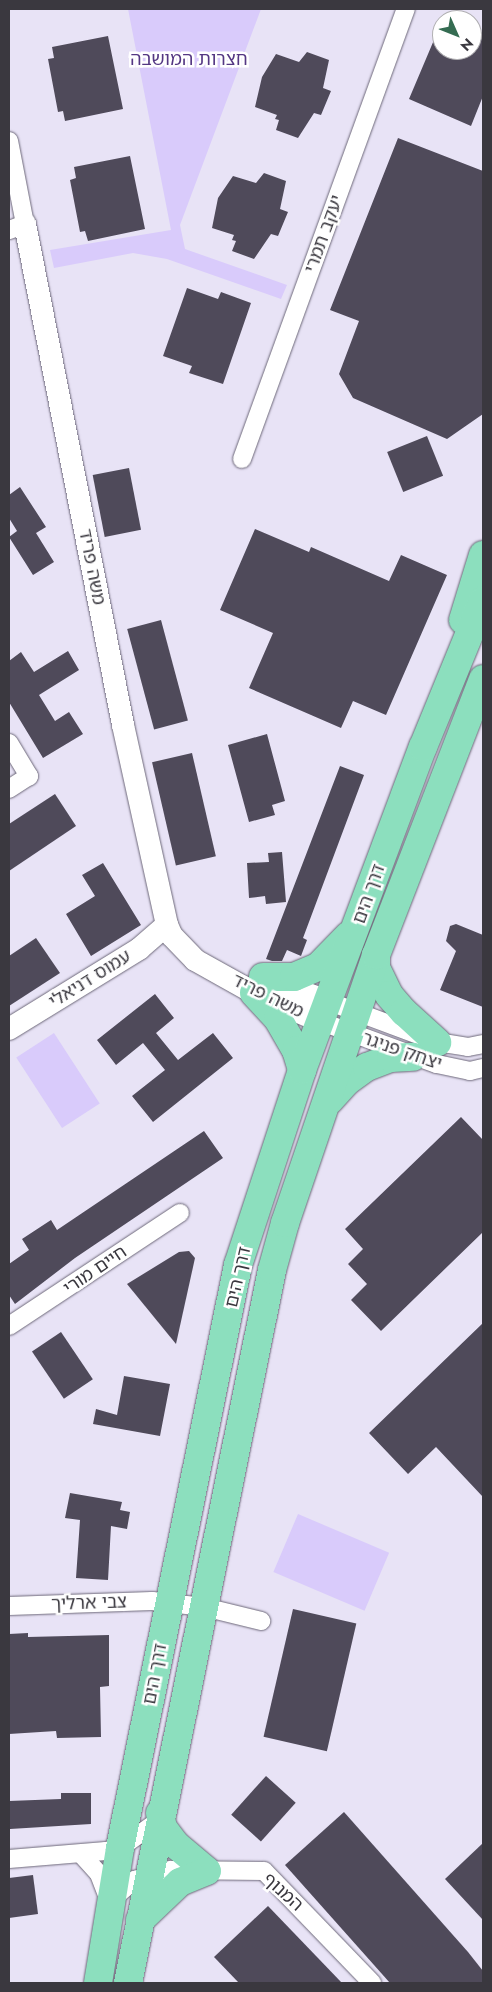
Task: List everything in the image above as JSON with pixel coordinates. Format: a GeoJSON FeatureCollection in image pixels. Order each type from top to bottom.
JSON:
{"type":"FeatureCollection","features":[{"type":"Feature","properties":{"kind":"main road"},"geometry":{"type":"LineString","coordinates":[[423,747],[483,555]]}},
{"type":"Feature","properties":{"kind":"main road","name":"דרך הים"},"geometry":{"type":"LineString","coordinates":[[98,1983],[120,1848],[238,1265],[302,1070],[326,1012],[423,747],[483,601]]}},
{"type":"Feature","properties":{"kind":"main road","name":"דרך הים"},"geometry":{"type":"LineString","coordinates":[[128,1983],[159,1817],[204,1608],[272,1270],[323,1110],[376,955],[483,680]]}},
{"type":"Feature","properties":{"kind":"main road"},"geometry":{"type":"LineString","coordinates":[[302,1070],[296,1050],[259,985],[294,977],[318,967],[332,956],[358,923]]}},
{"type":"Feature","properties":{"kind":"main road"},"geometry":{"type":"LineString","coordinates":[[376,955],[376,968],[389,995],[404,1012],[437,1042]]}},
{"type":"Feature","properties":{"kind":"main road"},"geometry":{"type":"LineString","coordinates":[[323,1110],[336,1091],[357,1073],[386,1060],[413,1057]]}},
{"type":"Feature","properties":{"kind":"main road"},"geometry":{"type":"LineString","coordinates":[[140,1920],[180,1882],[207,1871],[176,1846],[163,1828],[159,1817]]}},
{"type":"Feature","properties":{"kind":"street","name":"יעקב תמרי"},"geometry":{"type":"LineString","coordinates":[[242,459],[406,9]]}},
{"type":"Feature","properties":{"kind":"street","name":"משה פריד"},"geometry":{"type":"LineString","coordinates":[[9,141],[17,227],[123,725],[168,925],[176,941],[205,964],[326,1012]]}},
{"type":"Feature","properties":{"kind":"street"},"geometry":{"type":"LineString","coordinates":[[9,743],[29,776],[9,790]]}},
{"type":"Feature","properties":{"kind":"street","name":"עמוס דניאלי"},"geometry":{"type":"LineString","coordinates":[[9,1029],[139,949],[168,925]]}},
{"type":"Feature","properties":{"kind":"street"},"geometry":{"type":"LineString","coordinates":[[139,949],[177,952],[205,964]]}},
{"type":"Feature","properties":{"kind":"street","name":"יצחק פניגר"},"geometry":{"type":"LineString","coordinates":[[326,1012],[353,1023],[413,1057],[455,1069],[483,1068]]}},
{"type":"Feature","properties":{"kind":"street","name":"יצחק פניגר"},"geometry":{"type":"LineString","coordinates":[[353,1023],[437,1042],[468,1047],[483,1044]]}},
{"type":"Feature","properties":{"kind":"street","name":"חיים מורי"},"geometry":{"type":"LineString","coordinates":[[9,1326],[180,1213]]}},
{"type":"Feature","properties":{"kind":"street","name":"צבי ארליך"},"geometry":{"type":"LineString","coordinates":[[9,1606],[170,1603],[261,1620]]}},
{"type":"Feature","properties":{"kind":"street"},"geometry":{"type":"LineString","coordinates":[[9,1859],[82,1854],[120,1848],[159,1817]]}},
{"type":"Feature","properties":{"kind":"street"},"geometry":{"type":"LineString","coordinates":[[82,1854],[100,1874],[111,1903]]}},
{"type":"Feature","properties":{"kind":"street","name":"המנוף"},"geometry":{"type":"LineString","coordinates":[[111,1903],[135,1880],[149,1874],[171,1870],[264,1871],[372,1983]]}},
{"type":"Feature","properties":{"kind":"green space","name":"חצרות המושבה"},"geometry":{"type":"Polygon","coordinates":[[[128,9],[261,9],[180,225],[185,249],[287,285],[281,299],[167,259],[133,253],[54,268],[50,250],[171,230],[128,9]]]}},
{"type":"Feature","properties":{"kind":"green space"},"geometry":{"type":"Polygon","coordinates":[[[54,1033],[100,1103],[62,1128],[16,1058],[54,1033]]]}},
{"type":"Feature","properties":{"kind":"green space"},"geometry":{"type":"Polygon","coordinates":[[[298,1514],[389,1553],[365,1611],[273,1572],[298,1514]]]}},
{"type":"Feature","properties":{"kind":"building"},"geometry":{"type":"Polygon","coordinates":[[[483,29],[483,96],[471,126],[409,99],[432,45],[432,60],[482,60],[483,29]]]}},
{"type":"Feature","properties":{"kind":"building"},"geometry":{"type":"Polygon","coordinates":[[[108,36],[123,109],[65,121],[63,111],[58,112],[48,59],[54,58],[52,47],[108,36]]]}},
{"type":"Feature","properties":{"kind":"building"},"geometry":{"type":"Polygon","coordinates":[[[307,52],[329,60],[323,88],[331,91],[321,115],[314,113],[298,138],[276,130],[279,120],[275,119],[277,115],[255,107],[262,77],[276,54],[299,62],[307,52]]]}},
{"type":"Feature","properties":{"kind":"building"},"geometry":{"type":"Polygon","coordinates":[[[398,138],[483,171],[483,414],[447,439],[353,398],[339,374],[359,321],[330,310],[398,138]]]}},
{"type":"Feature","properties":{"kind":"building"},"geometry":{"type":"Polygon","coordinates":[[[130,156],[145,229],[88,241],[85,231],[80,232],[70,180],[76,178],[74,167],[130,156]]]}},
{"type":"Feature","properties":{"kind":"building"},"geometry":{"type":"Polygon","coordinates":[[[264,173],[286,181],[280,209],[288,212],[278,236],[271,234],[254,259],[232,251],[236,241],[232,240],[234,235],[212,228],[218,198],[233,176],[256,183],[264,173]]]}},
{"type":"Feature","properties":{"kind":"building"},"geometry":{"type":"Polygon","coordinates":[[[187,288],[218,299],[221,292],[251,303],[223,384],[189,373],[192,366],[163,356],[187,288]]]}},
{"type":"Feature","properties":{"kind":"building"},"geometry":{"type":"Polygon","coordinates":[[[427,436],[443,476],[403,492],[387,452],[427,436]]]}},
{"type":"Feature","properties":{"kind":"building"},"geometry":{"type":"Polygon","coordinates":[[[129,468],[141,530],[105,537],[93,475],[129,468]]]}},
{"type":"Feature","properties":{"kind":"building"},"geometry":{"type":"Polygon","coordinates":[[[20,487],[46,527],[36,533],[54,562],[33,575],[9,537],[17,531],[9,518],[9,495],[20,487]]]}},
{"type":"Feature","properties":{"kind":"building"},"geometry":{"type":"Polygon","coordinates":[[[255,529],[309,552],[311,547],[389,581],[401,555],[447,575],[386,715],[353,701],[341,728],[249,688],[273,633],[220,610],[255,529]]]}},
{"type":"Feature","properties":{"kind":"building"},"geometry":{"type":"Polygon","coordinates":[[[161,620],[188,720],[154,730],[127,629],[161,620]]]}},
{"type":"Feature","properties":{"kind":"building"},"geometry":{"type":"Polygon","coordinates":[[[68,651],[79,670],[39,695],[55,721],[69,712],[83,734],[43,758],[9,702],[9,661],[21,652],[34,672],[68,651]]]}},
{"type":"Feature","properties":{"kind":"building"},"geometry":{"type":"Polygon","coordinates":[[[267,734],[285,801],[272,805],[275,815],[249,822],[228,745],[267,734]]]}},
{"type":"Feature","properties":{"kind":"building"},"geometry":{"type":"Polygon","coordinates":[[[192,753],[216,856],[176,866],[152,762],[192,753]]]}},
{"type":"Feature","properties":{"kind":"building"},"geometry":{"type":"Polygon","coordinates":[[[340,766],[364,775],[303,938],[307,940],[301,956],[287,950],[282,961],[266,959],[340,766]]]}},
{"type":"Feature","properties":{"kind":"building"},"geometry":{"type":"Polygon","coordinates":[[[55,794],[76,826],[9,871],[9,824],[55,794]]]}},
{"type":"Feature","properties":{"kind":"building"},"geometry":{"type":"Polygon","coordinates":[[[282,852],[286,902],[266,904],[265,896],[249,898],[247,863],[269,862],[268,853],[282,852]]]}},
{"type":"Feature","properties":{"kind":"building"},"geometry":{"type":"Polygon","coordinates":[[[103,863],[141,925],[91,956],[66,914],[95,896],[82,875],[103,863]]]}},
{"type":"Feature","properties":{"kind":"building"},"geometry":{"type":"Polygon","coordinates":[[[456,924],[483,935],[483,1007],[440,990],[456,951],[446,941],[450,926],[456,924]]]}},
{"type":"Feature","properties":{"kind":"building"},"geometry":{"type":"Polygon","coordinates":[[[36,938],[60,973],[9,1006],[9,956],[36,938]]]}},
{"type":"Feature","properties":{"kind":"building"},"geometry":{"type":"Polygon","coordinates":[[[155,994],[174,1018],[156,1033],[178,1060],[213,1033],[233,1058],[153,1122],[132,1096],[165,1070],[143,1043],[116,1065],[97,1040],[155,994]]]}},
{"type":"Feature","properties":{"kind":"building"},"geometry":{"type":"Polygon","coordinates":[[[461,1117],[483,1140],[483,1232],[381,1331],[351,1300],[367,1284],[348,1264],[363,1249],[345,1229],[461,1117]]]}},
{"type":"Feature","properties":{"kind":"building"},"geometry":{"type":"Polygon","coordinates":[[[204,1131],[223,1158],[75,1258],[15,1304],[9,1295],[9,1264],[29,1250],[22,1239],[51,1220],[57,1230],[204,1131]]]}},
{"type":"Feature","properties":{"kind":"building"},"geometry":{"type":"Polygon","coordinates":[[[189,1251],[195,1258],[176,1344],[127,1284],[179,1252],[189,1251]]]}},
{"type":"Feature","properties":{"kind":"building"},"geometry":{"type":"Polygon","coordinates":[[[483,1323],[483,1497],[436,1447],[408,1474],[369,1433],[483,1323]]]}},
{"type":"Feature","properties":{"kind":"building"},"geometry":{"type":"Polygon","coordinates":[[[61,1332],[93,1379],[64,1399],[32,1352],[61,1332]]]}},
{"type":"Feature","properties":{"kind":"building"},"geometry":{"type":"Polygon","coordinates":[[[124,1376],[170,1384],[160,1436],[93,1424],[96,1409],[117,1415],[124,1376]]]}},
{"type":"Feature","properties":{"kind":"building"},"geometry":{"type":"Polygon","coordinates":[[[70,1493],[122,1502],[120,1510],[130,1512],[127,1529],[111,1526],[108,1580],[76,1578],[80,1520],[65,1518],[70,1493]]]}},
{"type":"Feature","properties":{"kind":"building"},"geometry":{"type":"Polygon","coordinates":[[[293,1609],[356,1624],[327,1751],[264,1737],[293,1609]]]}},
{"type":"Feature","properties":{"kind":"building"},"geometry":{"type":"Polygon","coordinates":[[[28,1633],[28,1637],[109,1635],[109,1686],[100,1687],[101,1737],[57,1738],[56,1731],[9,1734],[9,1634],[28,1633]]]}},
{"type":"Feature","properties":{"kind":"building"},"geometry":{"type":"Polygon","coordinates":[[[266,1776],[296,1803],[261,1841],[231,1815],[266,1776]]]}},
{"type":"Feature","properties":{"kind":"building"},"geometry":{"type":"Polygon","coordinates":[[[61,1793],[91,1793],[91,1824],[10,1829],[9,1801],[61,1799],[61,1793]]]}},
{"type":"Feature","properties":{"kind":"building"},"geometry":{"type":"Polygon","coordinates":[[[344,1812],[468,1952],[483,1971],[483,1983],[390,1983],[285,1865],[344,1812]]]}},
{"type":"Feature","properties":{"kind":"building"},"geometry":{"type":"Polygon","coordinates":[[[483,1843],[483,1920],[445,1879],[483,1843]]]}},
{"type":"Feature","properties":{"kind":"building"},"geometry":{"type":"Polygon","coordinates":[[[33,1875],[38,1914],[9,1918],[9,1878],[33,1875]]]}},
{"type":"Feature","properties":{"kind":"building"},"geometry":{"type":"Polygon","coordinates":[[[268,1906],[342,1983],[239,1983],[214,1957],[268,1906]]]}}]}
